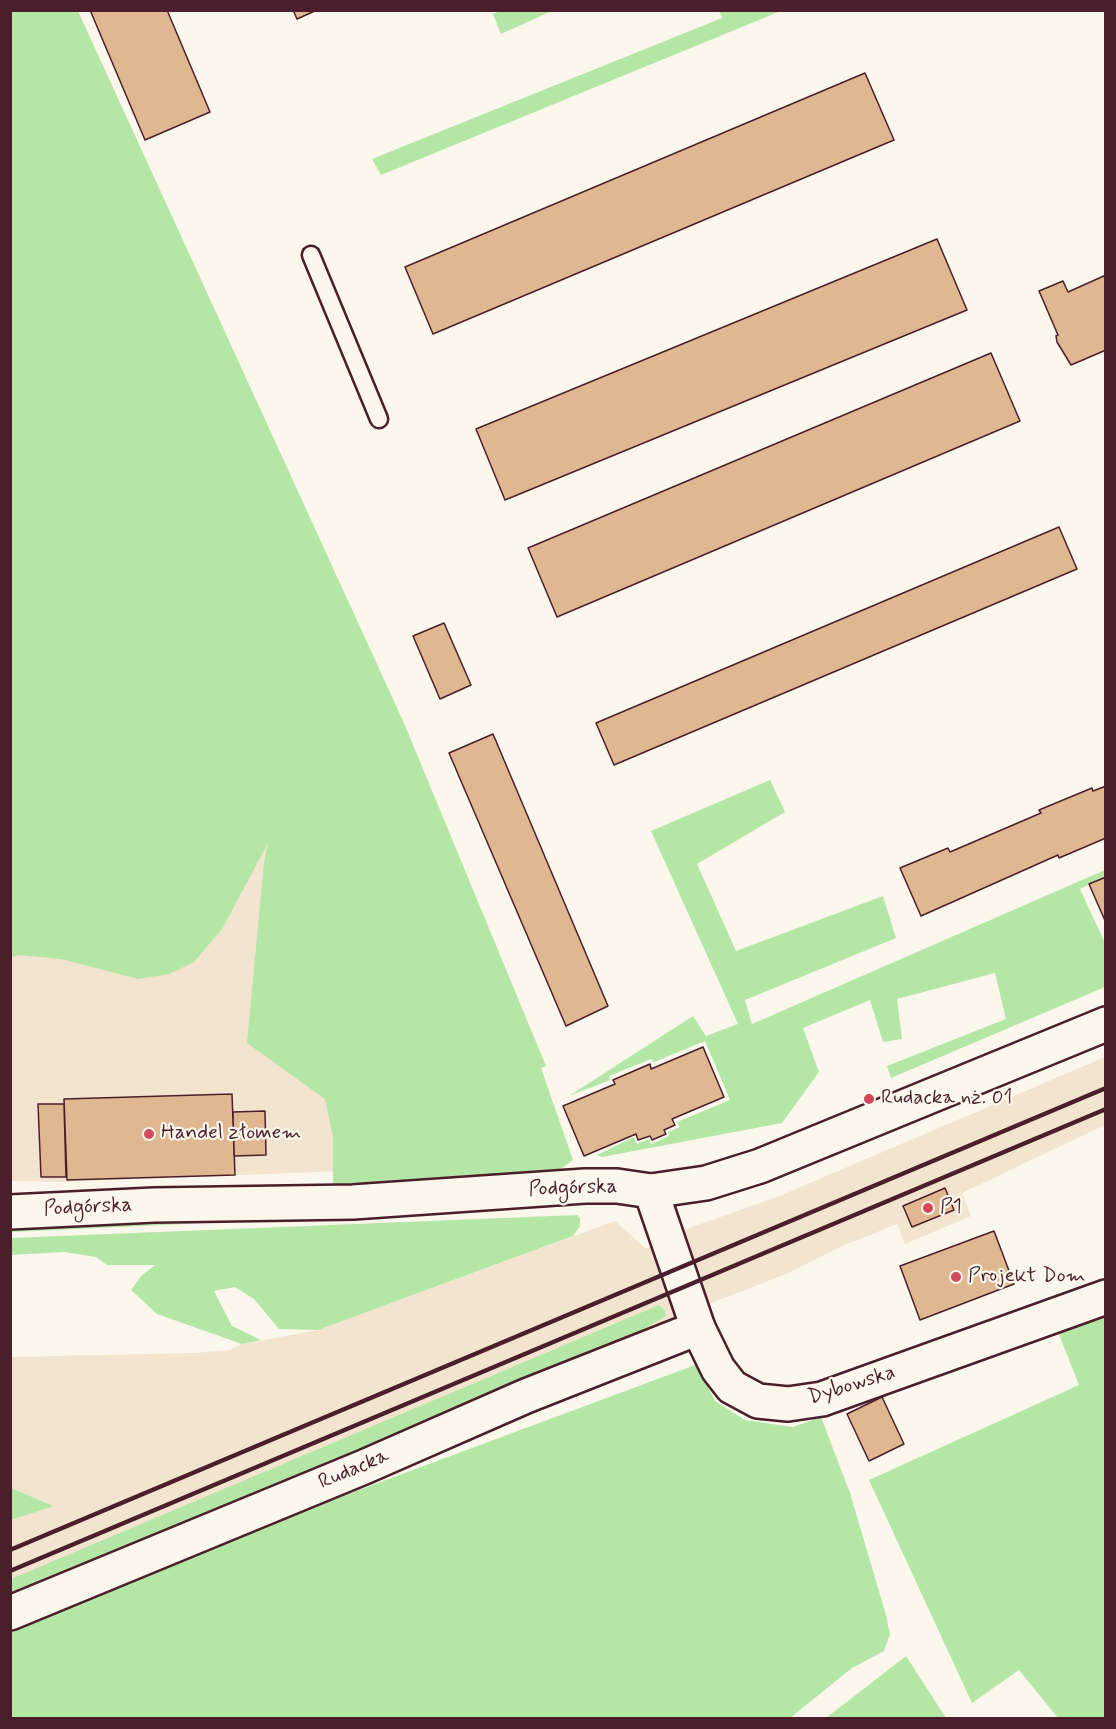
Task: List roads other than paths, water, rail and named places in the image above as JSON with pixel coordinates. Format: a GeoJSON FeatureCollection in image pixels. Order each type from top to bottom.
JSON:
{"type":"FeatureCollection","features":[{"type":"Feature","properties":{"kind":"street","name":"Podgórska"},"geometry":{"type":"LineString","coordinates":[[10,1212],[154,1205],[353,1202],[585,1186],[651,1191],[706,1183],[760,1166],[1106,1024]]}},
{"type":"Feature","properties":{"kind":"street","name":"Dybowska"},"geometry":{"type":"LineString","coordinates":[[651,1191],[698,1328],[718,1369],[732,1386],[758,1401],[788,1404],[822,1399],[1106,1297]]}},
{"type":"Feature","properties":{"kind":"street","name":"Rudacka"},"geometry":{"type":"LineString","coordinates":[[10,1613],[364,1467],[526,1396],[698,1328]]}},
{"type":"Feature","properties":{"kind":"lane"},"geometry":{"type":"LineString","coordinates":[[311,255],[379,419]]}},
{"type":"Feature","properties":{"kind":"railway"},"geometry":{"type":"LineString","coordinates":[[10,1550],[1106,1088]]}},
{"type":"Feature","properties":{"kind":"railway"},"geometry":{"type":"LineString","coordinates":[[10,1571],[1106,1109]]}},
{"type":"Feature","properties":{"kind":"place","name":"Rudacka nż. 01"},"geometry":{"type":"Point","coordinates":[869,1099]}},
{"type":"Feature","properties":{"kind":"place","name":"Handel złomem"},"geometry":{"type":"Point","coordinates":[149,1134]}},
{"type":"Feature","properties":{"kind":"place","name":"P1"},"geometry":{"type":"Point","coordinates":[928,1208]}},
{"type":"Feature","properties":{"kind":"place","name":"Projekt Dom"},"geometry":{"type":"Point","coordinates":[956,1277]}}]}
